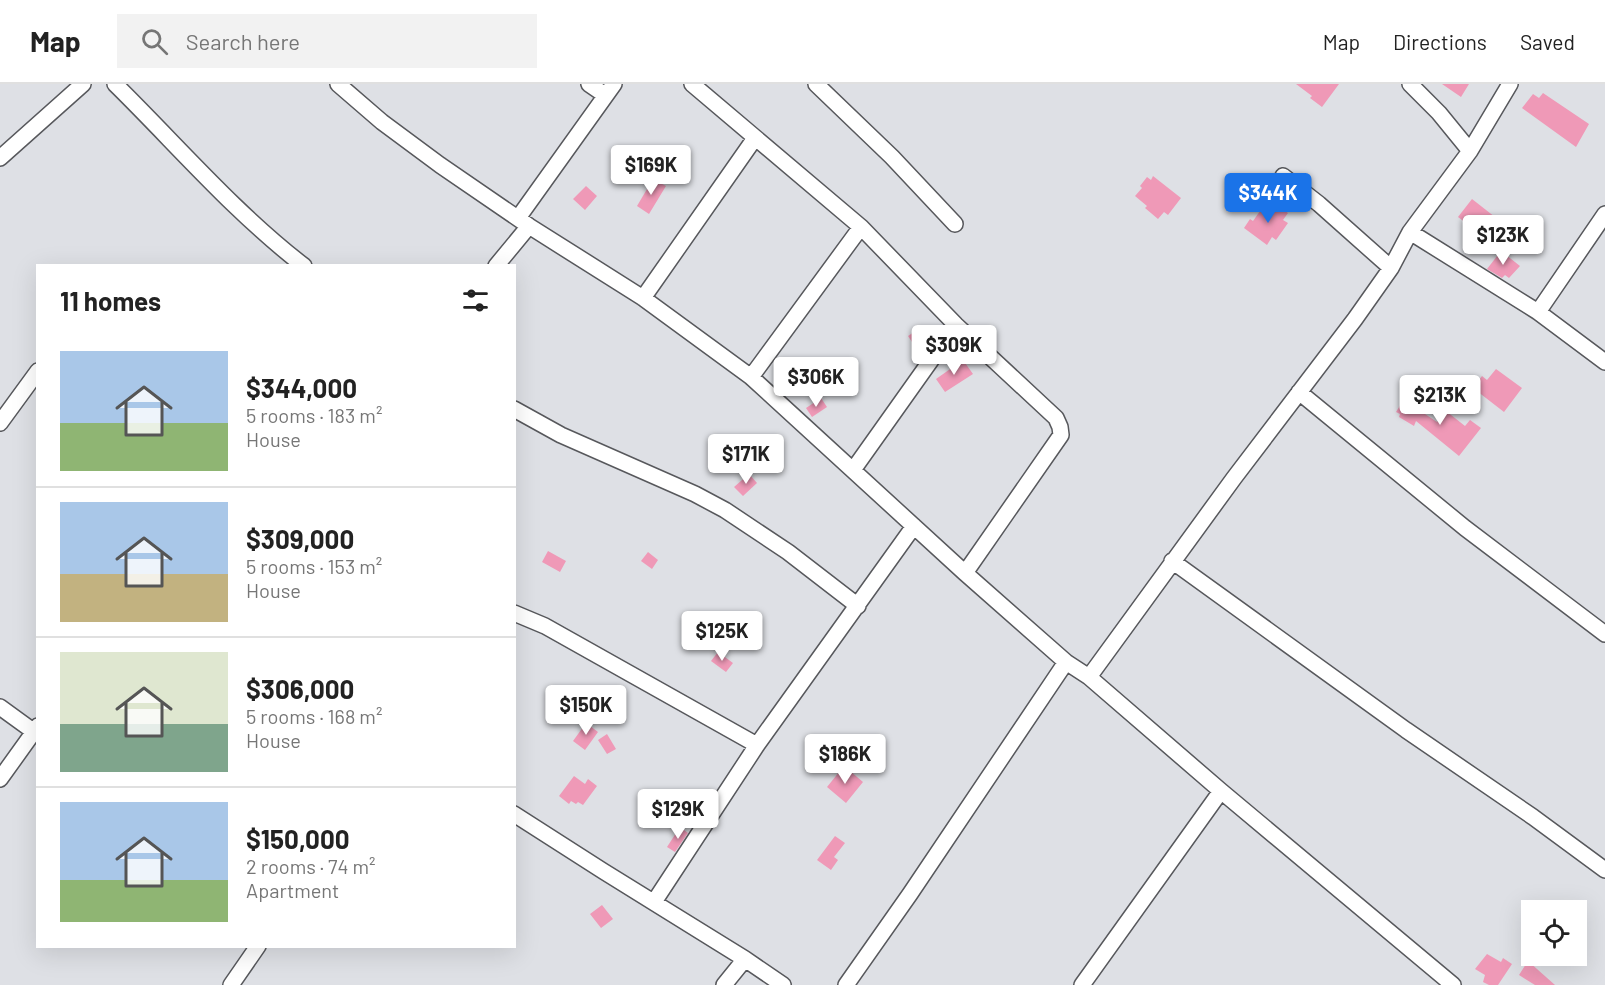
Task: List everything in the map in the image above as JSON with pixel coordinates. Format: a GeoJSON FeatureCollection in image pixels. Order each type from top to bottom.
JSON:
{"type":"FeatureCollection","features":[{"type":"Feature","properties":{"kind":"street"},"geometry":{"type":"LineString","coordinates":[[0,158],[83,84]]}},
{"type":"Feature","properties":{"kind":"street"},"geometry":{"type":"LineString","coordinates":[[116,84],[229,200],[301,264]]}},
{"type":"Feature","properties":{"kind":"street"},"geometry":{"type":"LineString","coordinates":[[338,84],[382,122],[440,165],[643,298],[751,377],[1066,662],[1089,677],[1453,985]]}},
{"type":"Feature","properties":{"kind":"street"},"geometry":{"type":"LineString","coordinates":[[497,264],[609,90],[589,84]]}},
{"type":"Feature","properties":{"kind":"street"},"geometry":{"type":"LineString","coordinates":[[692,84],[861,227],[956,325],[1056,418],[1061,435],[965,573]]}},
{"type":"Feature","properties":{"kind":"street"},"geometry":{"type":"LineString","coordinates":[[816,84],[892,157],[955,224]]}},
{"type":"Feature","properties":{"kind":"street"},"geometry":{"type":"LineString","coordinates":[[1410,84],[1439,113],[1470,151]]}},
{"type":"Feature","properties":{"kind":"street"},"geometry":{"type":"LineString","coordinates":[[1089,677],[1172,561],[1355,319],[1391,268],[1410,232],[1470,151],[1510,84]]}},
{"type":"Feature","properties":{"kind":"street"},"geometry":{"type":"LineString","coordinates":[[643,298],[755,138]]}},
{"type":"Feature","properties":{"kind":"street"},"geometry":{"type":"LineString","coordinates":[[1283,176],[1319,204],[1391,268]]}},
{"type":"Feature","properties":{"kind":"street"},"geometry":{"type":"LineString","coordinates":[[1538,312],[1605,214]]}},
{"type":"Feature","properties":{"kind":"street"},"geometry":{"type":"LineString","coordinates":[[751,377],[861,227]]}},
{"type":"Feature","properties":{"kind":"street"},"geometry":{"type":"LineString","coordinates":[[1410,232],[1538,312],[1605,362]]}},
{"type":"Feature","properties":{"kind":"street"},"geometry":{"type":"LineString","coordinates":[[854,470],[956,325]]}},
{"type":"Feature","properties":{"kind":"street"},"geometry":{"type":"LineString","coordinates":[[0,423],[36,374]]}},
{"type":"Feature","properties":{"kind":"street"},"geometry":{"type":"LineString","coordinates":[[1299,392],[1465,528],[1605,634]]}},
{"type":"Feature","properties":{"kind":"street"},"geometry":{"type":"LineString","coordinates":[[516,411],[561,435],[725,510],[788,552],[858,606]]}},
{"type":"Feature","properties":{"kind":"street"},"geometry":{"type":"LineString","coordinates":[[654,902],[757,745],[914,526]]}},
{"type":"Feature","properties":{"kind":"street"},"geometry":{"type":"LineString","coordinates":[[1172,561],[1605,870]]}},
{"type":"Feature","properties":{"kind":"street"},"geometry":{"type":"LineString","coordinates":[[516,614],[545,626],[757,745]]}},
{"type":"Feature","properties":{"kind":"street"},"geometry":{"type":"LineString","coordinates":[[846,985],[1066,662]]}},
{"type":"Feature","properties":{"kind":"street"},"geometry":{"type":"LineString","coordinates":[[0,707],[35,729],[0,779]]}},
{"type":"Feature","properties":{"kind":"street"},"geometry":{"type":"LineString","coordinates":[[1082,985],[1221,791]]}},
{"type":"Feature","properties":{"kind":"street"},"geometry":{"type":"LineString","coordinates":[[516,815],[783,985]]}},
{"type":"Feature","properties":{"kind":"street"},"geometry":{"type":"LineString","coordinates":[[232,985],[257,948]]}},
{"type":"Feature","properties":{"kind":"street"},"geometry":{"type":"LineString","coordinates":[[724,985],[745,959]]}},
{"type":"Feature","properties":{"kind":"building"},"geometry":{"type":"Polygon","coordinates":[[[1296,84],[1339,84],[1322,107],[1296,84]]]}},
{"type":"Feature","properties":{"kind":"building"},"geometry":{"type":"Polygon","coordinates":[[[1442,84],[1469,84],[1461,97],[1442,84]]]}},
{"type":"Feature","properties":{"kind":"building"},"geometry":{"type":"Polygon","coordinates":[[[1543,93],[1589,124],[1576,147],[1522,108],[1533,94],[1539,98],[1543,93]]]}},
{"type":"Feature","properties":{"kind":"building"},"geometry":{"type":"Polygon","coordinates":[[[1153,176],[1181,198],[1168,215],[1164,212],[1158,219],[1135,196],[1147,177],[1151,180],[1153,176]]]}},
{"type":"Feature","properties":{"kind":"building"},"geometry":{"type":"Polygon","coordinates":[[[653,179],[666,186],[649,214],[637,206],[653,179]]]}},
{"type":"Feature","properties":{"kind":"building"},"geometry":{"type":"Polygon","coordinates":[[[586,186],[597,196],[585,210],[573,199],[586,186]]]}},
{"type":"Feature","properties":{"kind":"building"},"geometry":{"type":"Polygon","coordinates":[[[1472,199],[1495,217],[1482,235],[1458,217],[1472,199]]]}},
{"type":"Feature","properties":{"kind":"building"},"geometry":{"type":"Polygon","coordinates":[[[1265,204],[1276,212],[1279,207],[1288,213],[1283,220],[1288,223],[1276,240],[1272,237],[1267,245],[1244,228],[1250,219],[1253,221],[1265,204]]]}},
{"type":"Feature","properties":{"kind":"building"},"geometry":{"type":"Polygon","coordinates":[[[1501,251],[1520,266],[1509,278],[1505,275],[1502,278],[1487,269],[1501,251]]]}},
{"type":"Feature","properties":{"kind":"building"},"geometry":{"type":"Polygon","coordinates":[[[923,326],[929,335],[914,345],[908,336],[923,326]]]}},
{"type":"Feature","properties":{"kind":"building"},"geometry":{"type":"Polygon","coordinates":[[[963,360],[973,374],[945,392],[936,379],[963,360]]]}},
{"type":"Feature","properties":{"kind":"building"},"geometry":{"type":"Polygon","coordinates":[[[1496,369],[1522,388],[1504,412],[1473,388],[1482,376],[1487,380],[1496,369]]]}},
{"type":"Feature","properties":{"kind":"building"},"geometry":{"type":"Polygon","coordinates":[[[1406,396],[1419,404],[1416,408],[1437,422],[1446,411],[1465,426],[1470,420],[1481,428],[1459,456],[1416,421],[1414,426],[1399,417],[1400,414],[1396,412],[1406,396]]]}},
{"type":"Feature","properties":{"kind":"building"},"geometry":{"type":"Polygon","coordinates":[[[821,398],[827,407],[812,417],[806,408],[821,398]]]}},
{"type":"Feature","properties":{"kind":"building"},"geometry":{"type":"Polygon","coordinates":[[[749,474],[757,483],[743,496],[734,487],[749,474]]]}},
{"type":"Feature","properties":{"kind":"building"},"geometry":{"type":"Polygon","coordinates":[[[548,551],[566,561],[560,572],[542,562],[548,551]]]}},
{"type":"Feature","properties":{"kind":"building"},"geometry":{"type":"Polygon","coordinates":[[[648,552],[658,560],[652,569],[641,561],[648,552]]]}},
{"type":"Feature","properties":{"kind":"building"},"geometry":{"type":"Polygon","coordinates":[[[718,652],[733,663],[726,672],[711,661],[718,652]]]}},
{"type":"Feature","properties":{"kind":"building"},"geometry":{"type":"Polygon","coordinates":[[[586,723],[598,732],[585,750],[573,741],[586,723]]]}},
{"type":"Feature","properties":{"kind":"building"},"geometry":{"type":"Polygon","coordinates":[[[607,734],[616,749],[607,754],[598,740],[607,734]]]}},
{"type":"Feature","properties":{"kind":"building"},"geometry":{"type":"Polygon","coordinates":[[[844,766],[863,782],[846,803],[827,787],[844,766]]]}},
{"type":"Feature","properties":{"kind":"building"},"geometry":{"type":"Polygon","coordinates":[[[574,776],[585,784],[588,779],[597,786],[583,805],[571,801],[569,804],[559,796],[574,776]]]}},
{"type":"Feature","properties":{"kind":"building"},"geometry":{"type":"Polygon","coordinates":[[[680,827],[688,833],[675,852],[667,847],[680,827]]]}},
{"type":"Feature","properties":{"kind":"building"},"geometry":{"type":"Polygon","coordinates":[[[835,836],[845,843],[834,857],[838,860],[831,870],[817,860],[835,836]]]}},
{"type":"Feature","properties":{"kind":"building"},"geometry":{"type":"Polygon","coordinates":[[[602,905],[613,919],[601,928],[590,914],[602,905]]]}},
{"type":"Feature","properties":{"kind":"building"},"geometry":{"type":"Polygon","coordinates":[[[1487,954],[1501,962],[1503,958],[1512,964],[1498,985],[1483,982],[1485,975],[1475,969],[1487,954]]]}},
{"type":"Feature","properties":{"kind":"building"},"geometry":{"type":"Polygon","coordinates":[[[1525,966],[1534,966],[1555,985],[1535,985],[1519,975],[1525,966]]]}}]}
